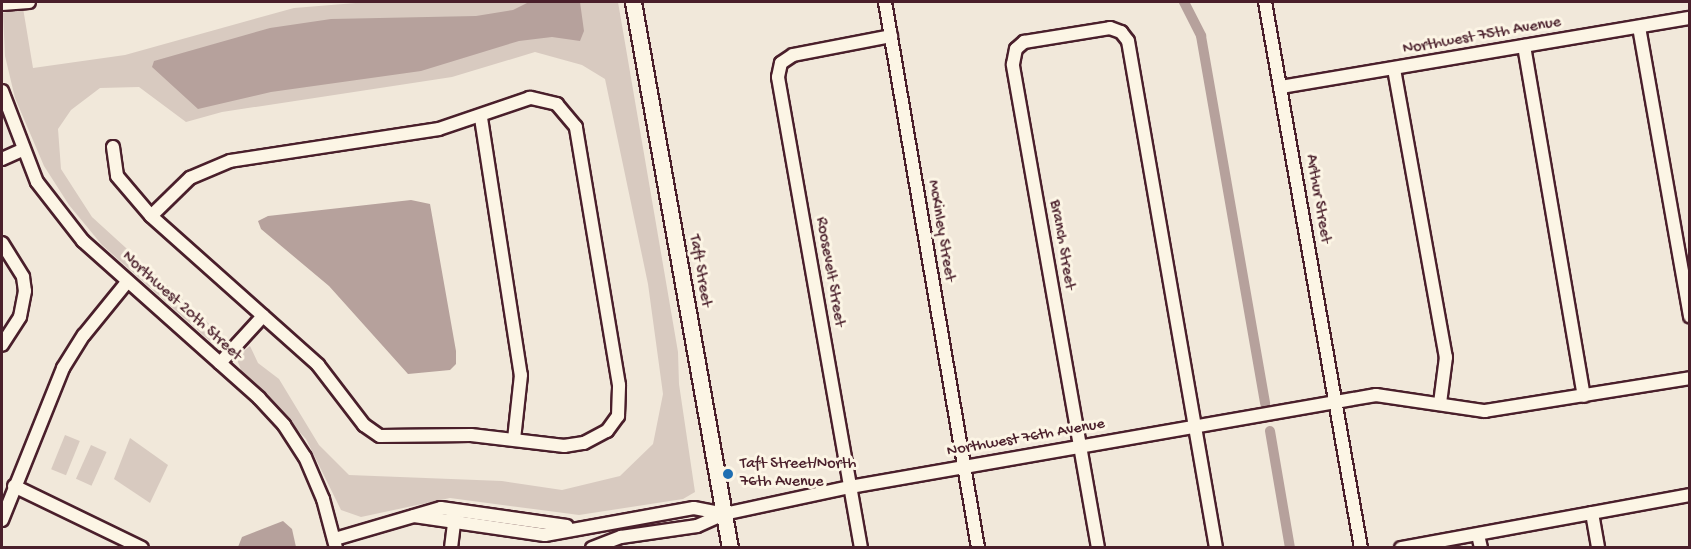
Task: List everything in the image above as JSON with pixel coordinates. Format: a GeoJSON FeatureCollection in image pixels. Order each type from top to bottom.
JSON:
{"type":"FeatureCollection","features":[{"type":"Feature","properties":{"kind":"street"},"geometry":{"type":"LineString","coordinates":[[2,4],[28,2]]}},
{"type":"Feature","properties":{"kind":"street","name":"Taft Street"},"geometry":{"type":"LineString","coordinates":[[633,2],[730,548]]}},
{"type":"Feature","properties":{"kind":"street","name":"McKinley Street"},"geometry":{"type":"LineString","coordinates":[[885,2],[978,548]]}},
{"type":"Feature","properties":{"kind":"street","name":"Arthur Street"},"geometry":{"type":"LineString","coordinates":[[1266,2],[1361,548]]}},
{"type":"Feature","properties":{"kind":"street","name":"Northwest 75th Avenue"},"geometry":{"type":"LineString","coordinates":[[1281,87],[1689,18]]}},
{"type":"Feature","properties":{"kind":"street"},"geometry":{"type":"LineString","coordinates":[[1639,27],[1689,317]]}},
{"type":"Feature","properties":{"kind":"street","name":"Branch Street"},"geometry":{"type":"LineString","coordinates":[[1098,548],[1013,64],[1016,49],[1024,42],[1110,28],[1121,32],[1128,41],[1194,426]]}},
{"type":"Feature","properties":{"kind":"street","name":"Roosevelt Street"},"geometry":{"type":"LineString","coordinates":[[861,548],[778,77],[781,63],[793,55],[891,36]]}},
{"type":"Feature","properties":{"kind":"street"},"geometry":{"type":"LineString","coordinates":[[1524,46],[1584,396]]}},
{"type":"Feature","properties":{"kind":"street"},"geometry":{"type":"LineString","coordinates":[[1394,69],[1446,357],[1440,403]]}},
{"type":"Feature","properties":{"kind":"street","name":"Northwest 20th Street"},"geometry":{"type":"LineString","coordinates":[[2,91],[22,150],[37,182],[83,241],[259,398],[305,457],[323,499],[335,543]]}},
{"type":"Feature","properties":{"kind":"street"},"geometry":{"type":"LineString","coordinates":[[113,147],[117,176],[151,216],[318,365],[364,425],[380,436],[471,435],[564,446],[584,442],[607,431],[618,416],[619,385],[576,127],[556,104],[542,98],[521,100],[481,117],[373,142],[272,152],[230,161],[190,178],[151,216]]}},
{"type":"Feature","properties":{"kind":"street"},"geometry":{"type":"LineString","coordinates":[[481,117],[521,375],[514,439]]}},
{"type":"Feature","properties":{"kind":"street"},"geometry":{"type":"LineString","coordinates":[[2,159],[22,150]]}},
{"type":"Feature","properties":{"kind":"street"},"geometry":{"type":"LineString","coordinates":[[2,243],[23,277],[25,291],[20,317],[2,345]]}},
{"type":"Feature","properties":{"kind":"street"},"geometry":{"type":"LineString","coordinates":[[2,520],[63,369],[84,334],[127,282]]}},
{"type":"Feature","properties":{"kind":"street"},"geometry":{"type":"LineString","coordinates":[[220,363],[263,316]]}},
{"type":"Feature","properties":{"kind":"street","name":"Northwest 76th Avenue"},"geometry":{"type":"LineString","coordinates":[[592,548],[621,537],[697,526],[724,514],[850,487],[1376,395],[1485,411],[1689,378]]}},
{"type":"Feature","properties":{"kind":"street"},"geometry":{"type":"LineString","coordinates":[[1194,426],[1216,548]]}},
{"type":"Feature","properties":{"kind":"street"},"geometry":{"type":"LineString","coordinates":[[14,486],[142,548]]}},
{"type":"Feature","properties":{"kind":"street"},"geometry":{"type":"LineString","coordinates":[[1401,548],[1480,541],[1592,513],[1689,495]]}},
{"type":"Feature","properties":{"kind":"street","name":"Northwest 76th Avenue"},"geometry":{"type":"LineString","coordinates":[[335,543],[441,508],[575,528]]}},
{"type":"Feature","properties":{"kind":"street","name":"Northwest 76th Avenue"},"geometry":{"type":"LineString","coordinates":[[414,516],[545,535],[694,508],[724,514]]}},
{"type":"Feature","properties":{"kind":"street"},"geometry":{"type":"LineString","coordinates":[[452,548],[456,510]]}},
{"type":"Feature","properties":{"kind":"street"},"geometry":{"type":"LineString","coordinates":[[1592,513],[1598,548]]}},
{"type":"Feature","properties":{"kind":"shaded area"},"geometry":{"type":"Polygon","coordinates":[[[368,2],[618,2],[678,352],[679,384],[695,492],[683,499],[579,515],[450,498],[361,517],[341,510],[306,439],[241,370],[236,357],[250,346],[258,363],[279,379],[319,445],[349,475],[502,481],[562,490],[620,476],[653,444],[663,394],[648,284],[605,79],[582,65],[535,52],[452,77],[222,112],[186,122],[139,87],[100,88],[71,110],[58,129],[61,169],[92,217],[227,340],[212,343],[102,245],[69,205],[44,166],[15,98],[5,56],[3,13],[23,8],[33,68],[125,55],[294,8],[368,2]]]}},
{"type":"Feature","properties":{"kind":"shaded area"},"geometry":{"type":"Polygon","coordinates":[[[529,2],[580,2],[584,31],[580,41],[552,37],[519,41],[421,71],[271,92],[198,109],[152,67],[154,61],[270,28],[331,19],[476,16],[513,10],[529,2]]]}},
{"type":"Feature","properties":{"kind":"shaded area"},"geometry":{"type":"Polygon","coordinates":[[[411,200],[430,204],[456,351],[456,364],[450,370],[408,374],[329,286],[261,229],[258,221],[268,216],[411,200]]]}},
{"type":"Feature","properties":{"kind":"shaded area"},"geometry":{"type":"Polygon","coordinates":[[[65,435],[80,441],[66,475],[51,469],[65,435]]]}},
{"type":"Feature","properties":{"kind":"shaded area"},"geometry":{"type":"Polygon","coordinates":[[[130,438],[168,465],[150,503],[114,479],[130,438]]]}},
{"type":"Feature","properties":{"kind":"shaded area"},"geometry":{"type":"Polygon","coordinates":[[[91,445],[107,452],[91,486],[76,479],[91,445]]]}},
{"type":"Feature","properties":{"kind":"shaded area"},"geometry":{"type":"Polygon","coordinates":[[[283,521],[292,529],[296,547],[238,547],[242,537],[283,521]]]}},
{"type":"Feature","properties":{"kind":"waterway"},"geometry":{"type":"LineString","coordinates":[[1184,2],[1201,36],[1265,403]]}},
{"type":"Feature","properties":{"kind":"waterway"},"geometry":{"type":"LineString","coordinates":[[1270,431],[1290,548]]}},
{"type":"Feature","properties":{"kind":"place","name":"Taft Street/North 76th Avenue"},"geometry":{"type":"Point","coordinates":[728,474]}}]}
